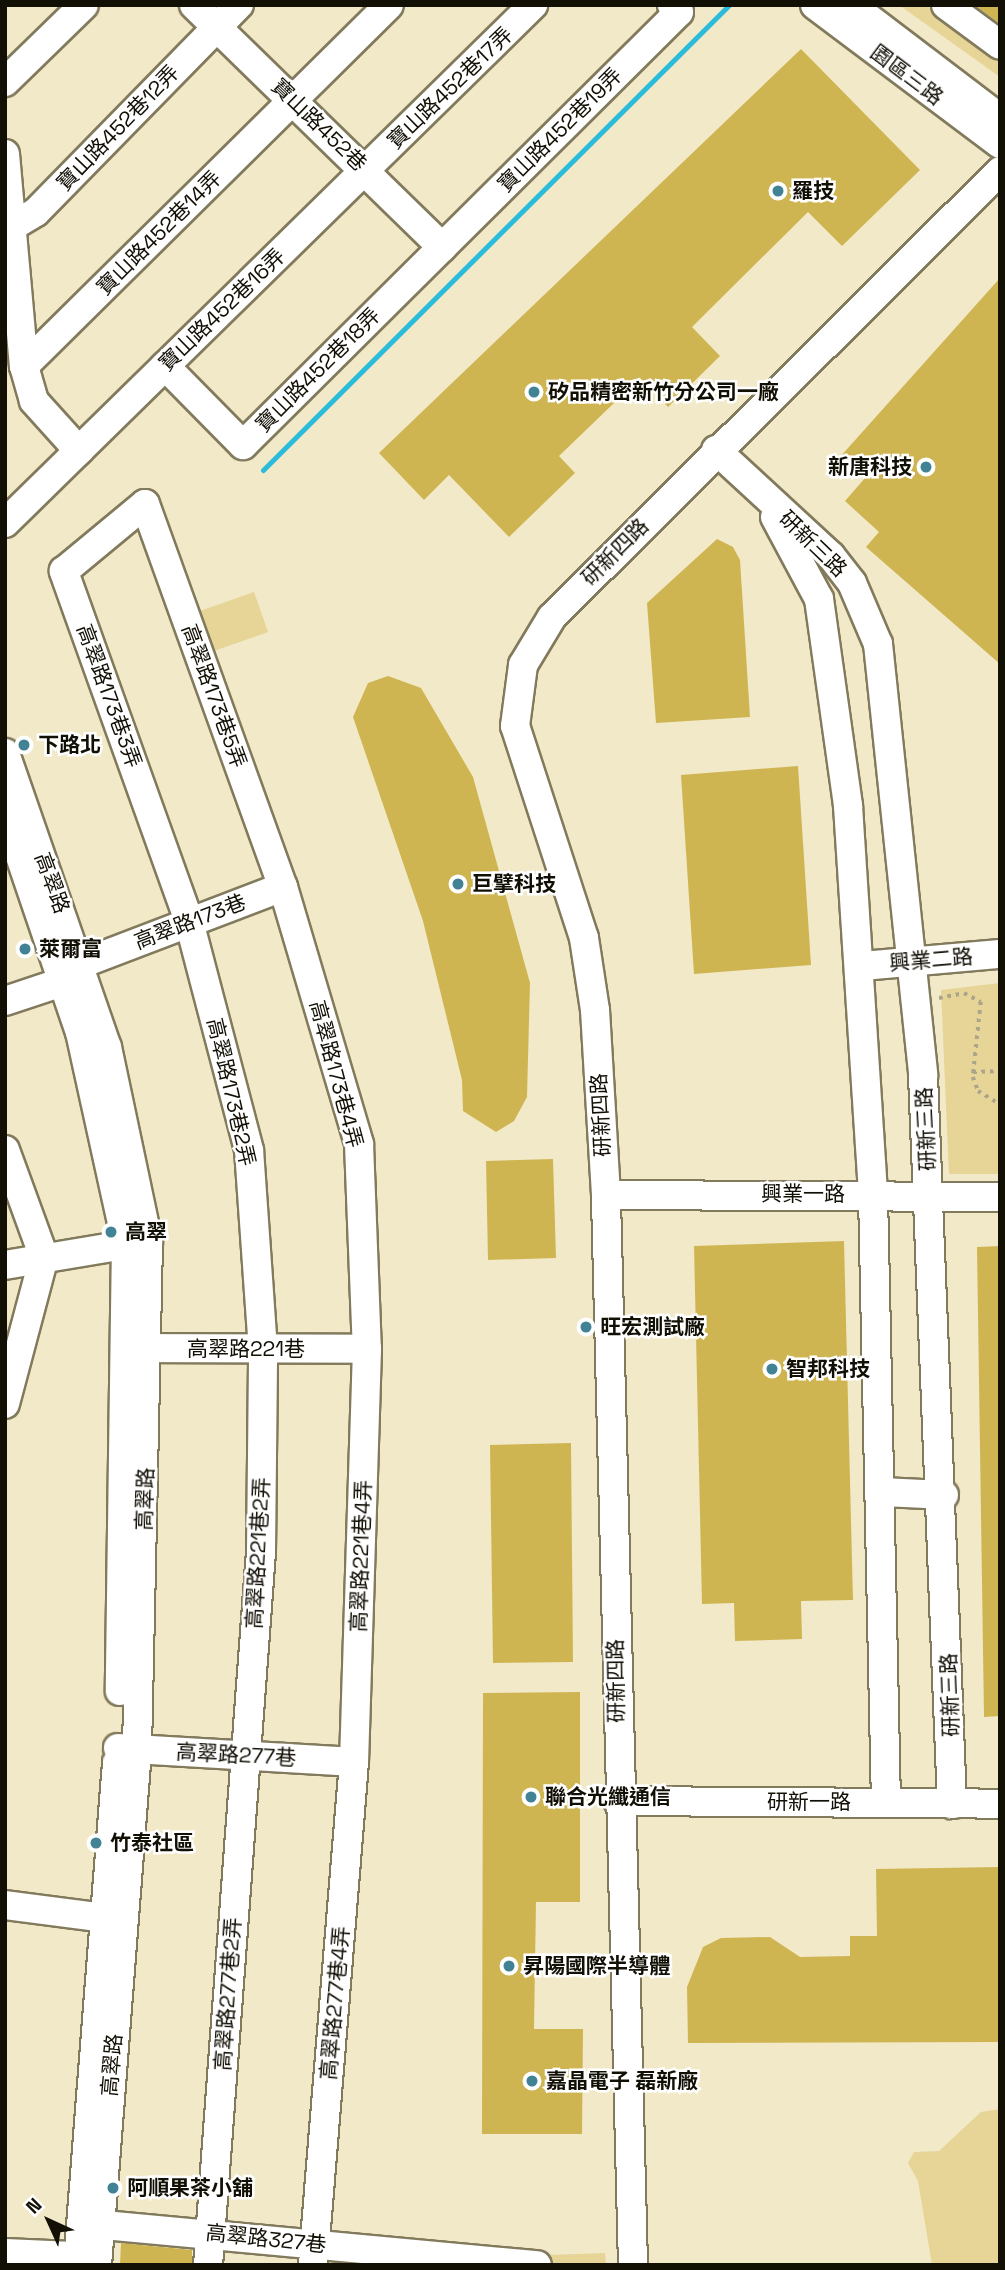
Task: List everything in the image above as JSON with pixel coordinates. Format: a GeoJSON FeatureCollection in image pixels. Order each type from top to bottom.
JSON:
{"type":"FeatureCollection","features":[{"type":"Feature","properties":{"kind":"street"},"geometry":{"type":"LineString","coordinates":[[5,82],[84,5]]}},
{"type":"Feature","properties":{"kind":"street","name":"寶山路452巷"},"geometry":{"type":"LineString","coordinates":[[194,5],[294,99],[442,247]]}},
{"type":"Feature","properties":{"kind":"street","name":"寶山路452巷12弄"},"geometry":{"type":"LineString","coordinates":[[16,224],[36,212],[239,5]]}},
{"type":"Feature","properties":{"kind":"street","name":"寶山路452巷14弄"},"geometry":{"type":"LineString","coordinates":[[23,366],[389,5]]}},
{"type":"Feature","properties":{"kind":"street","name":"寶山路452巷17弄"},"geometry":{"type":"LineString","coordinates":[[366,170],[534,5]]}},
{"type":"Feature","properties":{"kind":"street","name":"園區三路"},"geometry":{"type":"LineString","coordinates":[[815,5],[1000,144]]}},
{"type":"Feature","properties":{"kind":"street","name":"園區三路"},"geometry":{"type":"LineString","coordinates":[[851,5],[1000,118]]}},
{"type":"Feature","properties":{"kind":"street"},"geometry":{"type":"LineString","coordinates":[[946,5],[1000,44]]}},
{"type":"Feature","properties":{"kind":"street","name":"寶山路452巷19弄"},"geometry":{"type":"LineString","coordinates":[[442,247],[676,9]]}},
{"type":"Feature","properties":{"kind":"street"},"geometry":{"type":"LineString","coordinates":[[5,154],[16,224],[23,366],[34,401],[79,451]]}},
{"type":"Feature","properties":{"kind":"street","name":"寶山路452巷16弄"},"geometry":{"type":"LineString","coordinates":[[5,523],[366,170]]}},
{"type":"Feature","properties":{"kind":"street","name":"研新四路"},"geometry":{"type":"LineString","coordinates":[[633,2265],[618,1801],[606,1195],[584,938],[514,726],[523,665],[552,617],[716,450],[1000,171]]}},
{"type":"Feature","properties":{"kind":"street","name":"寶山路452巷18弄"},"geometry":{"type":"LineString","coordinates":[[165,366],[243,445],[442,247]]}},
{"type":"Feature","properties":{"kind":"street","name":"研新三路"},"geometry":{"type":"LineString","coordinates":[[716,450],[764,499],[803,529],[852,583],[878,644],[915,960],[930,1195],[944,1495],[953,1804]]}},
{"type":"Feature","properties":{"kind":"street","name":"研新三路"},"geometry":{"type":"LineString","coordinates":[[764,499],[819,599],[848,806],[862,966],[873,1194],[872,1337],[881,1492],[886,1802]]}},
{"type":"Feature","properties":{"kind":"street","name":"高翠路173巷5弄"},"geometry":{"type":"LineString","coordinates":[[145,504],[283,887]]}},
{"type":"Feature","properties":{"kind":"street","name":"高翠路173巷3弄"},"geometry":{"type":"LineString","coordinates":[[145,504],[64,571],[189,920]]}},
{"type":"Feature","properties":{"kind":"street","name":"高翠路"},"geometry":{"type":"LineString","coordinates":[[5,754],[73,973],[112,1154],[137,1242],[138,1348],[128,1749],[88,2260]]}},
{"type":"Feature","properties":{"kind":"street","name":"高翠路"},"geometry":{"type":"LineString","coordinates":[[5,812],[73,973]]}},
{"type":"Feature","properties":{"kind":"street","name":"高翠路173巷"},"geometry":{"type":"LineString","coordinates":[[5,1001],[189,920],[283,887]]}},
{"type":"Feature","properties":{"kind":"street","name":"高翠路173巷4弄"},"geometry":{"type":"LineString","coordinates":[[283,887],[359,1144],[367,1349]]}},
{"type":"Feature","properties":{"kind":"street","name":"高翠路173巷2弄"},"geometry":{"type":"LineString","coordinates":[[189,920],[249,1150],[263,1350]]}},
{"type":"Feature","properties":{"kind":"street","name":"興業二路"},"geometry":{"type":"LineString","coordinates":[[862,966],[1000,954]]}},
{"type":"Feature","properties":{"kind":"street"},"geometry":{"type":"LineString","coordinates":[[5,1150],[44,1257],[5,1404]]}},
{"type":"Feature","properties":{"kind":"street","name":"興業一路"},"geometry":{"type":"LineString","coordinates":[[606,1195],[873,1194],[1000,1197]]}},
{"type":"Feature","properties":{"kind":"street"},"geometry":{"type":"LineString","coordinates":[[5,1265],[137,1242]]}},
{"type":"Feature","properties":{"kind":"street","name":"高翠路221巷"},"geometry":{"type":"LineString","coordinates":[[138,1348],[367,1349]]}},
{"type":"Feature","properties":{"kind":"street","name":"高翠路221巷4弄"},"geometry":{"type":"LineString","coordinates":[[355,1762],[367,1349]]}},
{"type":"Feature","properties":{"kind":"street","name":"高翠路221巷2弄"},"geometry":{"type":"LineString","coordinates":[[246,1755],[261,1552],[263,1350]]}},
{"type":"Feature","properties":{"kind":"street"},"geometry":{"type":"LineString","coordinates":[[881,1492],[944,1495]]}},
{"type":"Feature","properties":{"kind":"street","name":"高翠路277巷"},"geometry":{"type":"LineString","coordinates":[[128,1749],[355,1762]]}},
{"type":"Feature","properties":{"kind":"street","name":"高翠路277巷2弄"},"geometry":{"type":"LineString","coordinates":[[208,2265],[246,1755]]}},
{"type":"Feature","properties":{"kind":"street","name":"高翠路277巷4弄"},"geometry":{"type":"LineString","coordinates":[[314,2254],[355,1762]]}},
{"type":"Feature","properties":{"kind":"street","name":"研新一路"},"geometry":{"type":"LineString","coordinates":[[618,1801],[1000,1804]]}},
{"type":"Feature","properties":{"kind":"street"},"geometry":{"type":"LineString","coordinates":[[5,1905],[113,1920]]}},
{"type":"Feature","properties":{"kind":"street","name":"高翠路327巷"},"geometry":{"type":"LineString","coordinates":[[89,2223],[211,2234],[314,2254],[537,2263]]}},
{"type":"Feature","properties":{"kind":"street"},"geometry":{"type":"LineString","coordinates":[[5,2253],[88,2260]]}},
{"type":"Feature","properties":{"kind":"path"},"geometry":{"type":"LineString","coordinates":[[936,998],[964,993],[981,1002],[974,1072],[978,1091],[1000,1104]]}},
{"type":"Feature","properties":{"kind":"path"},"geometry":{"type":"LineString","coordinates":[[974,1072],[1000,1071]]}},
{"type":"Feature","properties":{"kind":"shaded area"},"geometry":{"type":"Polygon","coordinates":[[[899,5],[926,5],[1000,59],[1000,77],[899,5]]]}},
{"type":"Feature","properties":{"kind":"shaded area"},"geometry":{"type":"Polygon","coordinates":[[[254,592],[268,632],[214,651],[200,611],[254,592]]]}},
{"type":"Feature","properties":{"kind":"shaded area"},"geometry":{"type":"Polygon","coordinates":[[[1000,983],[1000,1174],[949,1174],[941,990],[1000,983]]]}},
{"type":"Feature","properties":{"kind":"shaded area"},"geometry":{"type":"Polygon","coordinates":[[[1000,2109],[1000,2265],[932,2265],[918,2181],[908,2163],[914,2152],[939,2151],[981,2112],[1000,2109]]]}},
{"type":"Feature","properties":{"kind":"shaded area"},"geometry":{"type":"Polygon","coordinates":[[[605,2253],[606,2265],[549,2265],[548,2255],[605,2253]]]}},
{"type":"Feature","properties":{"kind":"building"},"geometry":{"type":"Polygon","coordinates":[[[974,5],[1000,5],[1000,24],[974,5]]]}},
{"type":"Feature","properties":{"kind":"building"},"geometry":{"type":"Polygon","coordinates":[[[801,49],[920,170],[842,246],[808,212],[692,327],[720,356],[668,407],[640,378],[559,456],[575,473],[509,537],[449,475],[424,500],[379,453],[801,49]]]}},
{"type":"Feature","properties":{"kind":"building","name":"新唐科技"},"geometry":{"type":"Polygon","coordinates":[[[1000,278],[1000,664],[866,547],[879,532],[845,501],[865,478],[840,457],[1000,278]]]}},
{"type":"Feature","properties":{"kind":"building"},"geometry":{"type":"Polygon","coordinates":[[[717,539],[733,547],[740,560],[750,717],[656,723],[647,603],[717,539]]]}},
{"type":"Feature","properties":{"kind":"building","name":"巨擘科技"},"geometry":{"type":"Polygon","coordinates":[[[388,676],[421,688],[473,777],[530,983],[527,1097],[514,1121],[496,1132],[463,1111],[462,1080],[423,921],[353,717],[368,683],[388,676]]]}},
{"type":"Feature","properties":{"kind":"building"},"geometry":{"type":"Polygon","coordinates":[[[798,766],[811,965],[694,974],[681,775],[798,766]]]}},
{"type":"Feature","properties":{"kind":"building"},"geometry":{"type":"Polygon","coordinates":[[[553,1159],[556,1258],[488,1260],[486,1161],[553,1159]]]}},
{"type":"Feature","properties":{"kind":"building","name":"智邦科技"},"geometry":{"type":"Polygon","coordinates":[[[844,1241],[853,1600],[801,1601],[802,1639],[735,1641],[734,1603],[702,1604],[694,1246],[844,1241]]]}},
{"type":"Feature","properties":{"kind":"building"},"geometry":{"type":"Polygon","coordinates":[[[1000,1246],[1000,1716],[984,1717],[977,1247],[1000,1246]]]}},
{"type":"Feature","properties":{"kind":"building"},"geometry":{"type":"Polygon","coordinates":[[[571,1443],[573,1662],[493,1663],[490,1445],[571,1443]]]}},
{"type":"Feature","properties":{"kind":"building"},"geometry":{"type":"Polygon","coordinates":[[[580,1692],[580,1902],[536,1902],[534,2029],[583,2029],[582,2134],[482,2134],[483,1693],[580,1692]]]}},
{"type":"Feature","properties":{"kind":"building"},"geometry":{"type":"Polygon","coordinates":[[[1000,1867],[1000,2042],[688,2043],[687,1987],[703,1947],[721,1938],[770,1937],[800,1957],[850,1956],[850,1936],[877,1936],[876,1869],[1000,1867]]]}},
{"type":"Feature","properties":{"kind":"building"},"geometry":{"type":"Polygon","coordinates":[[[121,2243],[192,2250],[192,2265],[120,2265],[121,2243]]]}},
{"type":"Feature","properties":{"kind":"waterway"},"geometry":{"type":"LineString","coordinates":[[263,470],[729,5]]}},
{"type":"Feature","properties":{"kind":"place","name":"羅技"},"geometry":{"type":"Point","coordinates":[778,191]}},
{"type":"Feature","properties":{"kind":"place","name":"矽品精密新竹分公司一廠"},"geometry":{"type":"Point","coordinates":[534,392]}},
{"type":"Feature","properties":{"kind":"place","name":"新唐科技"},"geometry":{"type":"Point","coordinates":[926,467]}},
{"type":"Feature","properties":{"kind":"place","name":"下路北"},"geometry":{"type":"Point","coordinates":[24,745]}},
{"type":"Feature","properties":{"kind":"place","name":"巨擘科技"},"geometry":{"type":"Point","coordinates":[458,884]}},
{"type":"Feature","properties":{"kind":"place","name":"萊爾富"},"geometry":{"type":"Point","coordinates":[25,949]}},
{"type":"Feature","properties":{"kind":"place","name":"高翠"},"geometry":{"type":"Point","coordinates":[111,1232]}},
{"type":"Feature","properties":{"kind":"place","name":"旺宏測試廠"},"geometry":{"type":"Point","coordinates":[586,1327]}},
{"type":"Feature","properties":{"kind":"place","name":"智邦科技"},"geometry":{"type":"Point","coordinates":[772,1369]}},
{"type":"Feature","properties":{"kind":"place","name":"聯合光纖通信"},"geometry":{"type":"Point","coordinates":[531,1797]}},
{"type":"Feature","properties":{"kind":"place","name":"竹泰社區"},"geometry":{"type":"Point","coordinates":[96,1843]}},
{"type":"Feature","properties":{"kind":"place","name":"昇陽國際半導體"},"geometry":{"type":"Point","coordinates":[509,1966]}},
{"type":"Feature","properties":{"kind":"place","name":"嘉晶電子 磊新廠"},"geometry":{"type":"Point","coordinates":[532,2081]}},
{"type":"Feature","properties":{"kind":"place","name":"阿順果茶小舖"},"geometry":{"type":"Point","coordinates":[113,2188]}}]}
